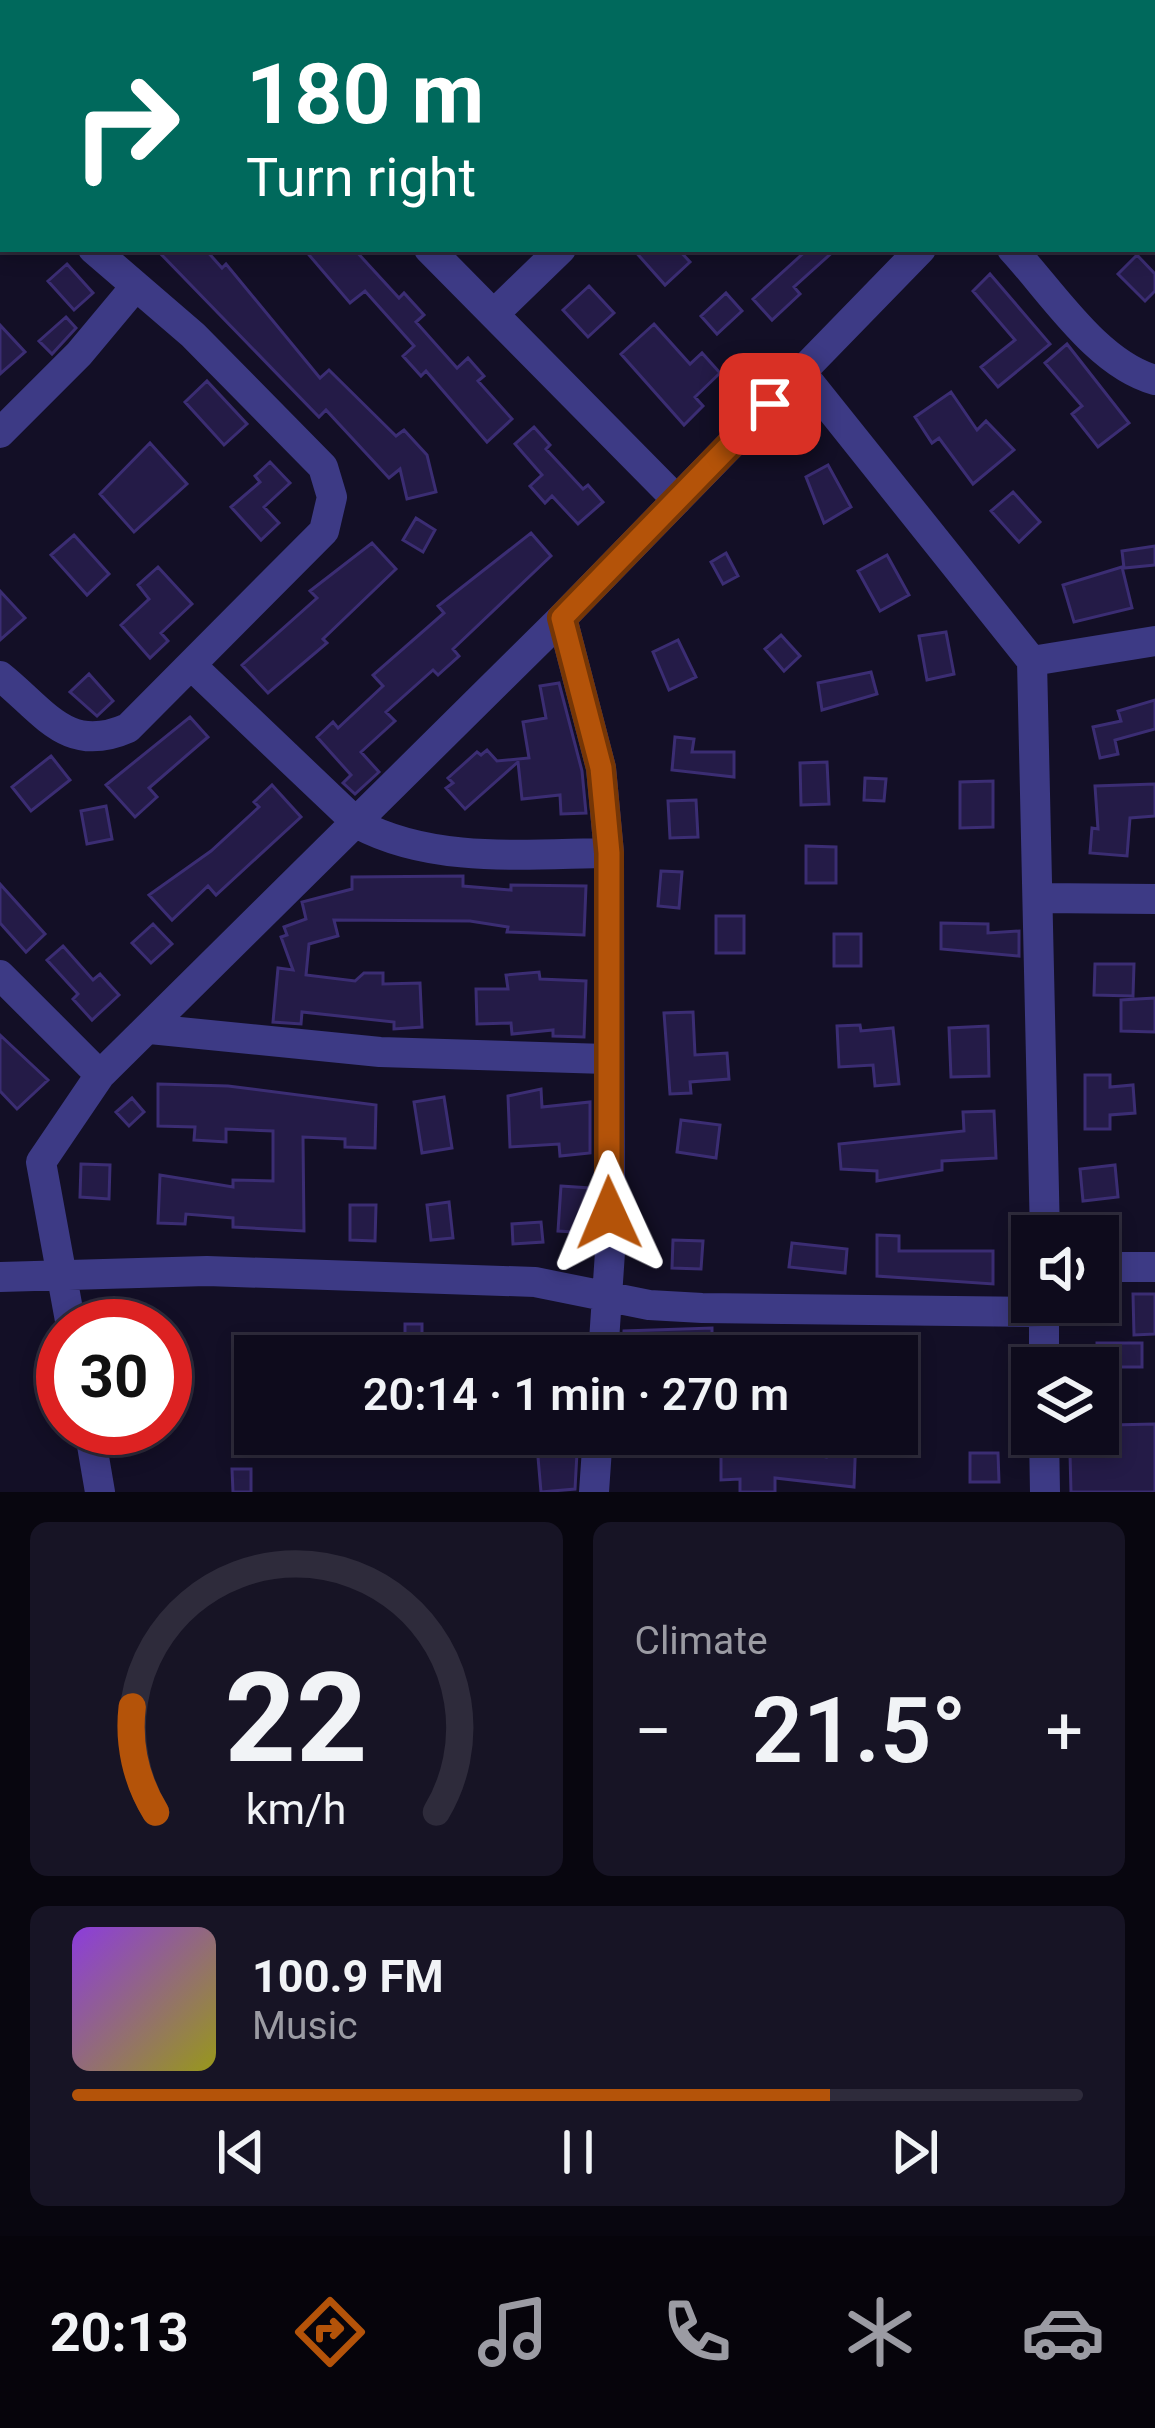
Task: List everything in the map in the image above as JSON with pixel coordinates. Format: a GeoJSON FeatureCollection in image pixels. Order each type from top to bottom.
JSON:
{"type":"FeatureCollection","features":[{"type":"Feature","properties":{"kind":"street"},"geometry":{"type":"LineString","coordinates":[[0,676],[74,737],[102,739],[128,728],[324,531],[332,497],[323,467],[263,402],[96,252]]}},
{"type":"Feature","properties":{"kind":"street"},"geometry":{"type":"LineString","coordinates":[[432,252],[677,500]]}},
{"type":"Feature","properties":{"kind":"street"},"geometry":{"type":"LineString","coordinates":[[495,313],[559,252]]}},
{"type":"Feature","properties":{"kind":"street"},"geometry":{"type":"LineString","coordinates":[[66,1299],[40,1162],[100,1075],[358,824],[918,252]]}},
{"type":"Feature","properties":{"kind":"street"},"geometry":{"type":"LineString","coordinates":[[1015,252],[1103,349],[1125,368],[1155,380]]}},
{"type":"Feature","properties":{"kind":"street"},"geometry":{"type":"LineString","coordinates":[[0,433],[135,287]]}},
{"type":"Feature","properties":{"kind":"street"},"geometry":{"type":"LineString","coordinates":[[802,372],[1032,661],[1045,1215]]}},
{"type":"Feature","properties":{"kind":"street"},"geometry":{"type":"LineString","coordinates":[[562,618],[601,768],[609,853],[604,1335]]}},
{"type":"Feature","properties":{"kind":"street"},"geometry":{"type":"LineString","coordinates":[[1032,661],[1155,641]]}},
{"type":"Feature","properties":{"kind":"street"},"geometry":{"type":"LineString","coordinates":[[193,667],[358,824],[390,841],[514,855],[609,853]]}},
{"type":"Feature","properties":{"kind":"street"},"geometry":{"type":"LineString","coordinates":[[1038,898],[1155,899]]}},
{"type":"Feature","properties":{"kind":"street"},"geometry":{"type":"LineString","coordinates":[[0,975],[100,1075]]}},
{"type":"Feature","properties":{"kind":"street"},"geometry":{"type":"LineString","coordinates":[[150,1029],[380,1052],[606,1059]]}},
{"type":"Feature","properties":{"kind":"street"},"geometry":{"type":"LineString","coordinates":[[1119,1268],[1155,1267]]}},
{"type":"Feature","properties":{"kind":"street"},"geometry":{"type":"LineString","coordinates":[[0,1277],[63,1279],[207,1271],[535,1282],[606,1298],[702,1308],[1011,1307]]}},
{"type":"Feature","properties":{"kind":"street"},"geometry":{"type":"LineString","coordinates":[[94,1455],[100,1492]]}},
{"type":"Feature","properties":{"kind":"street"},"geometry":{"type":"LineString","coordinates":[[594,1492],[597,1455]]}},
{"type":"Feature","properties":{"kind":"street"},"geometry":{"type":"LineString","coordinates":[[1044,1455],[1045,1492]]}},
{"type":"Feature","properties":{"kind":"building"},"geometry":{"type":"Polygon","coordinates":[[[159,252],[208,252],[222,268],[226,264],[320,378],[329,370],[396,436],[404,430],[427,455],[436,492],[407,499],[400,469],[389,478],[326,410],[319,417],[159,252]]]}},
{"type":"Feature","properties":{"kind":"building"},"geometry":{"type":"Polygon","coordinates":[[[307,252],[357,252],[399,298],[404,293],[424,315],[416,322],[457,368],[468,358],[484,376],[478,381],[512,419],[487,442],[426,371],[421,376],[403,356],[414,346],[365,291],[350,303],[307,252]]]}},
{"type":"Feature","properties":{"kind":"building"},"geometry":{"type":"Polygon","coordinates":[[[636,252],[681,252],[690,262],[665,285],[636,252]]]}},
{"type":"Feature","properties":{"kind":"building"},"geometry":{"type":"Polygon","coordinates":[[[805,252],[833,252],[794,287],[800,294],[772,320],[753,299],[805,252]]]}},
{"type":"Feature","properties":{"kind":"building"},"geometry":{"type":"Polygon","coordinates":[[[1137,255],[1155,274],[1155,291],[1145,301],[1118,274],[1137,255]]]}},
{"type":"Feature","properties":{"kind":"building"},"geometry":{"type":"Polygon","coordinates":[[[67,264],[93,293],[74,310],[48,281],[67,264]]]}},
{"type":"Feature","properties":{"kind":"building"},"geometry":{"type":"Polygon","coordinates":[[[990,274],[1050,344],[998,387],[981,367],[1015,340],[973,291],[990,274]]]}},
{"type":"Feature","properties":{"kind":"building"},"geometry":{"type":"Polygon","coordinates":[[[589,286],[614,313],[588,337],[563,310],[589,286]]]}},
{"type":"Feature","properties":{"kind":"building"},"geometry":{"type":"Polygon","coordinates":[[[726,293],[742,311],[717,334],[701,316],[726,293]]]}},
{"type":"Feature","properties":{"kind":"building"},"geometry":{"type":"Polygon","coordinates":[[[66,317],[76,328],[52,354],[39,341],[66,317]]]}},
{"type":"Feature","properties":{"kind":"building"},"geometry":{"type":"Polygon","coordinates":[[[654,324],[690,364],[702,353],[720,373],[695,397],[703,406],[684,425],[621,354],[654,324]]]}},
{"type":"Feature","properties":{"kind":"building"},"geometry":{"type":"Polygon","coordinates":[[[0,325],[25,352],[0,374],[0,325]]]}},
{"type":"Feature","properties":{"kind":"building"},"geometry":{"type":"Polygon","coordinates":[[[1067,344],[1129,423],[1098,447],[1072,414],[1082,406],[1045,363],[1067,344]]]}},
{"type":"Feature","properties":{"kind":"building"},"geometry":{"type":"Polygon","coordinates":[[[207,381],[247,424],[224,445],[185,402],[207,381]]]}},
{"type":"Feature","properties":{"kind":"building"},"geometry":{"type":"Polygon","coordinates":[[[951,392],[977,430],[986,421],[1014,450],[973,484],[939,438],[932,443],[915,417],[951,392]]]}},
{"type":"Feature","properties":{"kind":"building"},"geometry":{"type":"Polygon","coordinates":[[[534,427],[550,445],[546,449],[583,489],[588,485],[603,502],[578,524],[552,496],[545,503],[530,486],[542,475],[515,444],[534,427]]]}},
{"type":"Feature","properties":{"kind":"building"},"geometry":{"type":"Polygon","coordinates":[[[150,443],[187,484],[134,532],[100,494],[150,443]]]}},
{"type":"Feature","properties":{"kind":"building"},"geometry":{"type":"Polygon","coordinates":[[[270,462],[290,483],[264,507],[279,523],[261,540],[231,507],[260,482],[255,476],[270,462]]]}},
{"type":"Feature","properties":{"kind":"building"},"geometry":{"type":"Polygon","coordinates":[[[828,465],[851,507],[824,523],[806,477],[828,465]]]}},
{"type":"Feature","properties":{"kind":"building"},"geometry":{"type":"Polygon","coordinates":[[[1013,492],[1040,522],[1019,542],[991,511],[1013,492]]]}},
{"type":"Feature","properties":{"kind":"building"},"geometry":{"type":"Polygon","coordinates":[[[416,518],[435,530],[423,552],[403,540],[416,518]]]}},
{"type":"Feature","properties":{"kind":"building"},"geometry":{"type":"Polygon","coordinates":[[[531,533],[551,556],[453,649],[459,656],[438,675],[433,670],[386,712],[395,721],[361,752],[379,772],[355,794],[343,783],[351,775],[317,737],[333,722],[338,728],[383,686],[373,675],[444,613],[438,606],[531,533]]]}},
{"type":"Feature","properties":{"kind":"building"},"geometry":{"type":"Polygon","coordinates":[[[74,535],[109,574],[87,595],[51,555],[74,535]]]}},
{"type":"Feature","properties":{"kind":"building"},"geometry":{"type":"Polygon","coordinates":[[[372,543],[396,569],[323,639],[327,643],[268,693],[242,665],[317,598],[310,591],[372,543]]]}},
{"type":"Feature","properties":{"kind":"building"},"geometry":{"type":"Polygon","coordinates":[[[1155,546],[1155,565],[1124,568],[1122,551],[1155,546]]]}},
{"type":"Feature","properties":{"kind":"building"},"geometry":{"type":"Polygon","coordinates":[[[726,553],[738,576],[723,584],[711,562],[726,553]]]}},
{"type":"Feature","properties":{"kind":"building"},"geometry":{"type":"Polygon","coordinates":[[[887,555],[909,595],[880,611],[858,571],[887,555]]]}},
{"type":"Feature","properties":{"kind":"building"},"geometry":{"type":"Polygon","coordinates":[[[158,567],[192,604],[161,633],[168,641],[150,658],[121,625],[149,599],[138,585],[158,567]]]}},
{"type":"Feature","properties":{"kind":"building"},"geometry":{"type":"Polygon","coordinates":[[[1122,567],[1132,608],[1074,622],[1063,585],[1122,567]]]}},
{"type":"Feature","properties":{"kind":"building"},"geometry":{"type":"Polygon","coordinates":[[[0,591],[25,618],[0,640],[0,591]]]}},
{"type":"Feature","properties":{"kind":"building"},"geometry":{"type":"Polygon","coordinates":[[[946,632],[954,674],[927,680],[919,636],[946,632]]]}},
{"type":"Feature","properties":{"kind":"building"},"geometry":{"type":"Polygon","coordinates":[[[781,635],[800,656],[784,671],[765,649],[781,635]]]}},
{"type":"Feature","properties":{"kind":"building"},"geometry":{"type":"Polygon","coordinates":[[[678,640],[696,677],[669,690],[653,652],[678,640]]]}},
{"type":"Feature","properties":{"kind":"building"},"geometry":{"type":"Polygon","coordinates":[[[871,672],[877,694],[822,710],[818,683],[871,672]]]}},
{"type":"Feature","properties":{"kind":"building"},"geometry":{"type":"Polygon","coordinates":[[[89,674],[113,701],[97,716],[70,692],[89,674]]]}},
{"type":"Feature","properties":{"kind":"building"},"geometry":{"type":"Polygon","coordinates":[[[559,683],[582,771],[586,813],[561,814],[560,795],[522,799],[518,762],[465,809],[446,788],[453,783],[448,778],[477,752],[481,755],[487,750],[497,761],[529,758],[523,722],[546,718],[540,686],[559,683]]]}},
{"type":"Feature","properties":{"kind":"building"},"geometry":{"type":"Polygon","coordinates":[[[1155,700],[1155,729],[1115,740],[1118,754],[1100,758],[1093,727],[1121,721],[1118,711],[1155,700]]]}},
{"type":"Feature","properties":{"kind":"building"},"geometry":{"type":"Polygon","coordinates":[[[190,717],[208,737],[149,788],[157,797],[135,817],[106,785],[190,717]]]}},
{"type":"Feature","properties":{"kind":"building"},"geometry":{"type":"Polygon","coordinates":[[[675,737],[694,739],[692,752],[734,752],[734,777],[672,770],[675,737]]]}},
{"type":"Feature","properties":{"kind":"building"},"geometry":{"type":"Polygon","coordinates":[[[51,756],[70,780],[31,811],[12,787],[51,756]]]}},
{"type":"Feature","properties":{"kind":"building"},"geometry":{"type":"Polygon","coordinates":[[[827,762],[829,804],[801,805],[800,763],[827,762]]]}},
{"type":"Feature","properties":{"kind":"building"},"geometry":{"type":"Polygon","coordinates":[[[865,778],[886,779],[884,801],[864,800],[865,778]]]}},
{"type":"Feature","properties":{"kind":"building"},"geometry":{"type":"Polygon","coordinates":[[[993,781],[993,827],[960,828],[960,782],[993,781]]]}},
{"type":"Feature","properties":{"kind":"building"},"geometry":{"type":"Polygon","coordinates":[[[1155,784],[1155,816],[1130,818],[1127,856],[1090,853],[1092,828],[1098,829],[1095,786],[1155,784]]]}},
{"type":"Feature","properties":{"kind":"building"},"geometry":{"type":"Polygon","coordinates":[[[272,785],[301,817],[216,895],[208,886],[172,920],[149,895],[211,851],[259,807],[254,802],[272,785]]]}},
{"type":"Feature","properties":{"kind":"building"},"geometry":{"type":"Polygon","coordinates":[[[696,800],[698,837],[670,838],[668,801],[696,800]]]}},
{"type":"Feature","properties":{"kind":"building"},"geometry":{"type":"Polygon","coordinates":[[[106,806],[112,839],[87,844],[81,811],[106,806]]]}},
{"type":"Feature","properties":{"kind":"building"},"geometry":{"type":"Polygon","coordinates":[[[806,846],[836,847],[836,883],[806,883],[806,846]]]}},
{"type":"Feature","properties":{"kind":"building"},"geometry":{"type":"Polygon","coordinates":[[[661,871],[682,872],[679,908],[658,906],[661,871]]]}},
{"type":"Feature","properties":{"kind":"building"},"geometry":{"type":"Polygon","coordinates":[[[463,876],[463,886],[511,890],[511,885],[586,886],[584,935],[507,932],[508,927],[470,921],[334,920],[338,936],[309,944],[306,975],[355,981],[364,973],[383,973],[383,984],[420,983],[422,1027],[394,1029],[394,1022],[302,1012],[301,1024],[273,1022],[278,968],[293,970],[281,937],[287,935],[284,927],[306,919],[302,902],[352,889],[352,877],[463,876]]]}},
{"type":"Feature","properties":{"kind":"building"},"geometry":{"type":"Polygon","coordinates":[[[0,884],[45,934],[26,952],[0,923],[0,884]]]}},
{"type":"Feature","properties":{"kind":"building"},"geometry":{"type":"Polygon","coordinates":[[[716,916],[744,916],[744,953],[716,953],[716,916]]]}},
{"type":"Feature","properties":{"kind":"building"},"geometry":{"type":"Polygon","coordinates":[[[941,923],[988,924],[988,933],[1019,931],[1019,956],[941,949],[941,923]]]}},
{"type":"Feature","properties":{"kind":"building"},"geometry":{"type":"Polygon","coordinates":[[[153,924],[172,944],[151,963],[132,943],[153,924]]]}},
{"type":"Feature","properties":{"kind":"building"},"geometry":{"type":"Polygon","coordinates":[[[834,934],[861,934],[861,966],[834,966],[834,934]]]}},
{"type":"Feature","properties":{"kind":"building"},"geometry":{"type":"Polygon","coordinates":[[[63,946],[93,980],[100,974],[119,995],[92,1020],[73,999],[78,994],[47,960],[63,946]]]}},
{"type":"Feature","properties":{"kind":"building"},"geometry":{"type":"Polygon","coordinates":[[[1095,964],[1134,964],[1133,996],[1094,995],[1095,964]]]}},
{"type":"Feature","properties":{"kind":"building"},"geometry":{"type":"Polygon","coordinates":[[[539,972],[540,979],[586,981],[584,1037],[553,1036],[553,1030],[512,1034],[511,1023],[477,1024],[476,989],[508,989],[506,975],[539,972]]]}},
{"type":"Feature","properties":{"kind":"building"},"geometry":{"type":"Polygon","coordinates":[[[1155,998],[1155,1032],[1121,1031],[1121,1000],[1155,998]]]}},
{"type":"Feature","properties":{"kind":"building"},"geometry":{"type":"Polygon","coordinates":[[[693,1012],[695,1055],[727,1053],[729,1079],[690,1082],[691,1093],[670,1094],[664,1013],[693,1012]]]}},
{"type":"Feature","properties":{"kind":"building"},"geometry":{"type":"Polygon","coordinates":[[[860,1025],[861,1031],[893,1028],[899,1084],[875,1086],[873,1065],[839,1067],[837,1026],[860,1025]]]}},
{"type":"Feature","properties":{"kind":"building"},"geometry":{"type":"Polygon","coordinates":[[[988,1026],[989,1076],[951,1077],[949,1028],[988,1026]]]}},
{"type":"Feature","properties":{"kind":"building"},"geometry":{"type":"Polygon","coordinates":[[[0,1035],[48,1080],[17,1109],[0,1091],[0,1035]]]}},
{"type":"Feature","properties":{"kind":"building"},"geometry":{"type":"Polygon","coordinates":[[[1085,1075],[1110,1075],[1110,1087],[1133,1085],[1135,1113],[1110,1115],[1110,1129],[1085,1129],[1085,1075]]]}},
{"type":"Feature","properties":{"kind":"building"},"geometry":{"type":"Polygon","coordinates":[[[158,1084],[228,1086],[376,1105],[375,1148],[345,1147],[345,1139],[303,1137],[304,1231],[233,1227],[233,1218],[186,1214],[185,1224],[158,1223],[160,1175],[233,1187],[233,1180],[273,1181],[273,1131],[226,1129],[226,1142],[194,1140],[195,1127],[158,1126],[158,1084]]]}},
{"type":"Feature","properties":{"kind":"building"},"geometry":{"type":"Polygon","coordinates":[[[541,1089],[542,1107],[590,1102],[590,1153],[560,1156],[559,1144],[510,1147],[508,1096],[541,1089]]]}},
{"type":"Feature","properties":{"kind":"building"},"geometry":{"type":"Polygon","coordinates":[[[444,1097],[452,1148],[422,1153],[414,1102],[444,1097]]]}},
{"type":"Feature","properties":{"kind":"building"},"geometry":{"type":"Polygon","coordinates":[[[132,1098],[144,1112],[129,1126],[116,1112],[132,1098]]]}},
{"type":"Feature","properties":{"kind":"building"},"geometry":{"type":"Polygon","coordinates":[[[994,1111],[996,1158],[942,1161],[942,1170],[877,1181],[877,1171],[841,1169],[839,1144],[964,1131],[963,1112],[994,1111]]]}},
{"type":"Feature","properties":{"kind":"building"},"geometry":{"type":"Polygon","coordinates":[[[681,1120],[720,1125],[716,1158],[677,1152],[681,1120]]]}},
{"type":"Feature","properties":{"kind":"building"},"geometry":{"type":"Polygon","coordinates":[[[81,1164],[110,1165],[109,1199],[80,1197],[81,1164]]]}},
{"type":"Feature","properties":{"kind":"building"},"geometry":{"type":"Polygon","coordinates":[[[1115,1165],[1118,1197],[1083,1201],[1080,1169],[1115,1165]]]}},
{"type":"Feature","properties":{"kind":"building"},"geometry":{"type":"Polygon","coordinates":[[[561,1186],[590,1188],[590,1233],[558,1231],[561,1186]]]}},
{"type":"Feature","properties":{"kind":"building"},"geometry":{"type":"Polygon","coordinates":[[[449,1202],[453,1238],[431,1240],[427,1205],[449,1202]]]}},
{"type":"Feature","properties":{"kind":"building"},"geometry":{"type":"Polygon","coordinates":[[[350,1205],[376,1205],[375,1241],[350,1240],[350,1205]]]}},
{"type":"Feature","properties":{"kind":"building"},"geometry":{"type":"Polygon","coordinates":[[[541,1222],[543,1242],[513,1244],[512,1224],[541,1222]]]}},
{"type":"Feature","properties":{"kind":"building"},"geometry":{"type":"Polygon","coordinates":[[[877,1235],[899,1236],[899,1251],[993,1251],[993,1284],[877,1276],[877,1235]]]}},
{"type":"Feature","properties":{"kind":"building"},"geometry":{"type":"Polygon","coordinates":[[[673,1240],[703,1241],[701,1269],[672,1268],[673,1240]]]}},
{"type":"Feature","properties":{"kind":"building"},"geometry":{"type":"Polygon","coordinates":[[[792,1243],[847,1249],[845,1273],[789,1267],[792,1243]]]}},
{"type":"Feature","properties":{"kind":"building"},"geometry":{"type":"Polygon","coordinates":[[[1133,1294],[1155,1294],[1155,1334],[1134,1335],[1133,1294]]]}},
{"type":"Feature","properties":{"kind":"building"},"geometry":{"type":"Polygon","coordinates":[[[405,1324],[422,1324],[422,1335],[405,1335],[405,1324]]]}},
{"type":"Feature","properties":{"kind":"building"},"geometry":{"type":"Polygon","coordinates":[[[712,1328],[712,1335],[624,1335],[624,1331],[712,1328]]]}},
{"type":"Feature","properties":{"kind":"building"},"geometry":{"type":"Polygon","coordinates":[[[1097,1343],[1142,1343],[1142,1367],[1119,1367],[1119,1347],[1097,1347],[1097,1343]]]}},
{"type":"Feature","properties":{"kind":"building"},"geometry":{"type":"Polygon","coordinates":[[[1155,1424],[1155,1492],[1071,1492],[1070,1455],[1119,1455],[1119,1425],[1155,1424]]]}},
{"type":"Feature","properties":{"kind":"building"},"geometry":{"type":"Polygon","coordinates":[[[970,1453],[998,1453],[999,1482],[970,1482],[970,1453]]]}},
{"type":"Feature","properties":{"kind":"building"},"geometry":{"type":"Polygon","coordinates":[[[538,1455],[577,1455],[575,1489],[541,1492],[538,1455]]]}},
{"type":"Feature","properties":{"kind":"building"},"geometry":{"type":"Polygon","coordinates":[[[721,1455],[855,1455],[854,1487],[775,1478],[775,1492],[740,1492],[740,1479],[721,1480],[721,1455]]]}},
{"type":"Feature","properties":{"kind":"building"},"geometry":{"type":"Polygon","coordinates":[[[232,1469],[251,1469],[251,1492],[233,1492],[232,1469]]]}},
{"type":"Feature","properties":{"kind":"route"},"geometry":{"type":"LineString","coordinates":[[609,1213],[609,853],[601,768],[562,618],[770,404]]}}]}
